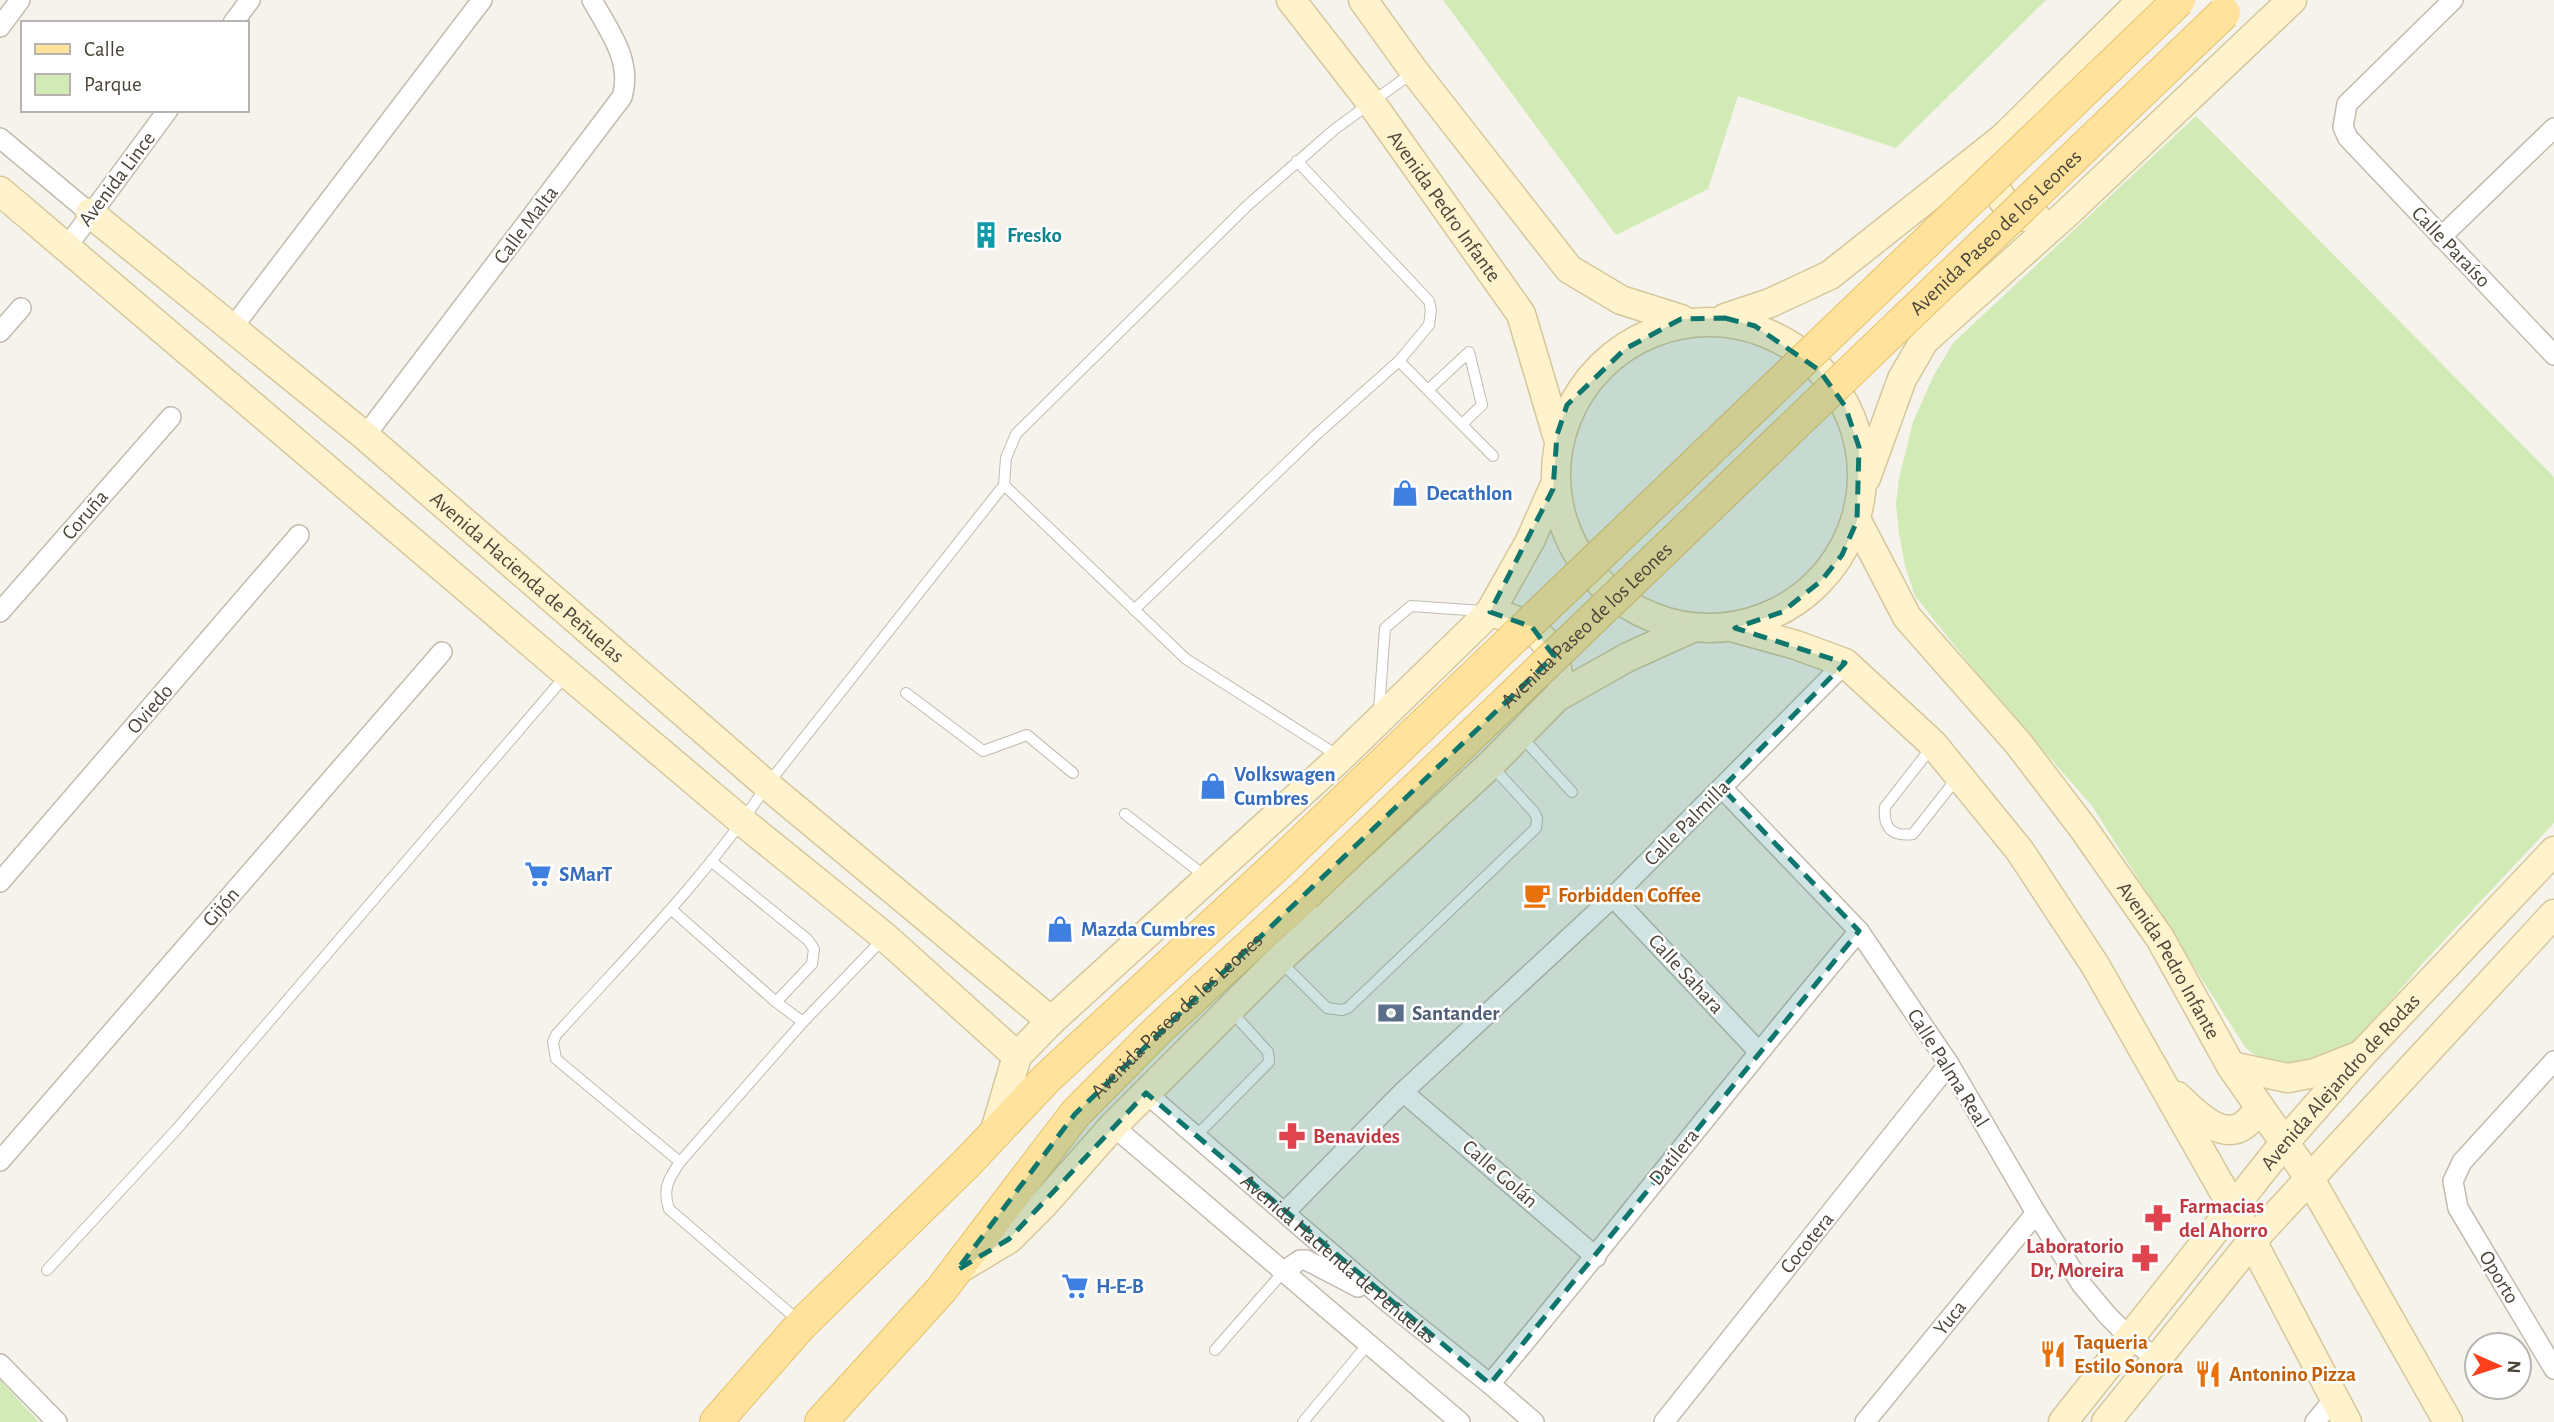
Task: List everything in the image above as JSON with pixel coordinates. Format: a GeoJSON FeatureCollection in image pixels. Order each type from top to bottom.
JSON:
{"type":"FeatureCollection","features":[{"type":"Feature","properties":{"kind":"main road","name":"Avenida Paseo de los Leones"},"geometry":{"type":"LineString","coordinates":[[716,1422],[802,1324],[966,1164],[1047,1078],[1277,865],[2179,0]]}},
{"type":"Feature","properties":{"kind":"main road","name":"Avenida Paseo de los Leones"},"geometry":{"type":"LineString","coordinates":[[821,1422],[957,1270],[1075,1114],[1160,1028],[1306,895],[2232,7]]}},
{"type":"Feature","properties":{"kind":"street"},"geometry":{"type":"LineString","coordinates":[[0,27],[20,0]]}},
{"type":"Feature","properties":{"kind":"street"},"geometry":{"type":"LineString","coordinates":[[234,21],[250,0]]}},
{"type":"Feature","properties":{"kind":"street"},"geometry":{"type":"LineString","coordinates":[[233,327],[482,0]]}},
{"type":"Feature","properties":{"kind":"street","name":"Calle Malta"},"geometry":{"type":"LineString","coordinates":[[365,436],[622,97],[626,86],[623,57],[592,0]]}},
{"type":"Feature","properties":{"kind":"street","name":"Avenida Pedro Infante"},"geometry":{"type":"LineString","coordinates":[[1291,0],[1371,104],[1521,314],[1557,435]]}},
{"type":"Feature","properties":{"kind":"street"},"geometry":{"type":"LineString","coordinates":[[1363,0],[1414,71],[1569,270],[1621,300],[1681,319],[1725,318],[1755,326],[1785,344],[1819,370],[1845,406],[1859,447],[1861,491],[1857,521],[1842,555],[1821,581],[1782,612],[1735,628]]}},
{"type":"Feature","properties":{"kind":"street"},"geometry":{"type":"LineString","coordinates":[[1725,318],[1770,303],[1830,275],[2003,138],[2142,0]]}},
{"type":"Feature","properties":{"kind":"street","name":"Avenida Paseo de los Leones"},"geometry":{"type":"LineString","coordinates":[[1861,491],[1902,379],[1924,341],[2067,213],[2292,0]]}},
{"type":"Feature","properties":{"kind":"street","name":"Calle Paraíso"},"geometry":{"type":"LineString","coordinates":[[2453,0],[2347,104],[2343,127],[2348,138],[2554,355]]}},
{"type":"Feature","properties":{"kind":"street","name":"Avenida Lince"},"geometry":{"type":"LineString","coordinates":[[66,248],[166,112]]}},
{"type":"Feature","properties":{"kind":"street"},"geometry":{"type":"LineString","coordinates":[[2441,237],[2554,128]]}},
{"type":"Feature","properties":{"kind":"street","name":"Avenida Hacienda de Peñuelas"},"geometry":{"type":"LineString","coordinates":[[0,138],[365,436],[767,785],[1051,1021]]}},
{"type":"Feature","properties":{"kind":"street"},"geometry":{"type":"LineString","coordinates":[[2003,138],[1994,153],[1991,170],[1994,187],[2003,202],[2017,213],[2033,219],[2051,219],[2067,213]]}},
{"type":"Feature","properties":{"kind":"street"},"geometry":{"type":"LineString","coordinates":[[0,191],[567,674],[885,937],[1017,1056]]}},
{"type":"Feature","properties":{"kind":"street"},"geometry":{"type":"LineString","coordinates":[[0,332],[21,308]]}},
{"type":"Feature","properties":{"kind":"street"},"geometry":{"type":"LineString","coordinates":[[1681,319],[1625,349],[1567,405],[1557,435],[1553,489],[1563,520],[1582,560],[1611,593],[1648,617],[1690,629],[1735,628],[1796,645],[1845,663],[1933,744],[1960,775],[2020,850],[2095,965],[2252,1241],[2341,1410],[2315,1422]]}},
{"type":"Feature","properties":{"kind":"street","name":"Coruña"},"geometry":{"type":"LineString","coordinates":[[0,612],[171,417]]}},
{"type":"Feature","properties":{"kind":"street","name":"Avenida Paseo de los Leones"},"geometry":{"type":"LineString","coordinates":[[994,1134],[1017,1056],[1051,1021],[1341,757],[1490,612],[1530,541],[1553,489]]}},
{"type":"Feature","properties":{"kind":"street","name":"Avenida Pedro Infante"},"geometry":{"type":"LineString","coordinates":[[1857,521],[1907,617],[2018,743],[2083,828],[2160,938],[2231,1066],[2310,1179],[2448,1422]]}},
{"type":"Feature","properties":{"kind":"street","name":"Oviedo"},"geometry":{"type":"LineString","coordinates":[[0,882],[299,535]]}},
{"type":"Feature","properties":{"kind":"street"},"geometry":{"type":"LineString","coordinates":[[1490,612],[1532,627],[1545,641],[1555,658],[1559,677],[1557,697]]}},
{"type":"Feature","properties":{"kind":"street","name":"Avenida Paseo de los Leones"},"geometry":{"type":"LineString","coordinates":[[957,1270],[1009,1239],[1044,1204],[1112,1126],[1279,960],[1491,765],[1557,697],[1628,657],[1690,629]]}},
{"type":"Feature","properties":{"kind":"street","name":"Gijón"},"geometry":{"type":"LineString","coordinates":[[0,1161],[442,652]]}},
{"type":"Feature","properties":{"kind":"street","name":"Calle Palmilla"},"geometry":{"type":"LineString","coordinates":[[1285,1212],[1404,1092],[1613,897],[1845,663]]}},
{"type":"Feature","properties":{"kind":"street","name":"Calle Palma Real"},"geometry":{"type":"LineString","coordinates":[[1722,788],[1859,931],[1949,1064],[2036,1213],[2082,1285],[2131,1339],[2157,1359]]}},
{"type":"Feature","properties":{"kind":"street","name":"Avenida Alejandro de Rodas"},"geometry":{"type":"LineString","coordinates":[[2063,1422],[2285,1142],[2363,1053],[2554,851]]}},
{"type":"Feature","properties":{"kind":"street","name":"Calle Sahara"},"geometry":{"type":"LineString","coordinates":[[1613,897],[1758,1051]]}},
{"type":"Feature","properties":{"kind":"street","name":"Avenida Alejandro de Rodas"},"geometry":{"type":"LineString","coordinates":[[2106,1422],[2252,1241],[2554,914]]}},
{"type":"Feature","properties":{"kind":"street","name":"Datilera"},"geometry":{"type":"LineString","coordinates":[[1490,1384],[1596,1257],[1758,1051],[1859,931]]}},
{"type":"Feature","properties":{"kind":"street"},"geometry":{"type":"LineString","coordinates":[[2231,1066],[2288,1078],[2315,1073],[2363,1053]]}},
{"type":"Feature","properties":{"kind":"street","name":"Oporto"},"geometry":{"type":"LineString","coordinates":[[2553,1063],[2462,1162],[2454,1181],[2458,1208],[2554,1369]]}},
{"type":"Feature","properties":{"kind":"street","name":"Cocotera"},"geometry":{"type":"LineString","coordinates":[[1664,1422],[1949,1064]]}},
{"type":"Feature","properties":{"kind":"street"},"geometry":{"type":"LineString","coordinates":[[2158,1076],[2213,1126],[2230,1129],[2243,1127],[2260,1108]]}},
{"type":"Feature","properties":{"kind":"street","name":"Calle Golán"},"geometry":{"type":"LineString","coordinates":[[1404,1092],[1596,1257]]}},
{"type":"Feature","properties":{"kind":"street","name":"Avenida Hacienda de Peñuelas"},"geometry":{"type":"LineString","coordinates":[[1146,1093],[1390,1304],[1534,1422]]}},
{"type":"Feature","properties":{"kind":"street"},"geometry":{"type":"LineString","coordinates":[[1112,1126],[1460,1422]]}},
{"type":"Feature","properties":{"kind":"street","name":"Yuca"},"geometry":{"type":"LineString","coordinates":[[1864,1422],[2036,1213]]}},
{"type":"Feature","properties":{"kind":"street"},"geometry":{"type":"LineString","coordinates":[[1284,1271],[1300,1260],[1306,1260],[1390,1304]]}},
{"type":"Feature","properties":{"kind":"street"},"geometry":{"type":"LineString","coordinates":[[0,1364],[57,1422]]}},
{"type":"Feature","properties":{"kind":"lane"},"geometry":{"type":"LineString","coordinates":[[680,1162],[556,1059],[553,1042],[556,1035],[672,910],[1004,485],[1006,458],[1016,434],[1248,205],[1335,129],[1414,71]]}},
{"type":"Feature","properties":{"kind":"lane"},"geometry":{"type":"LineString","coordinates":[[1134,610],[1317,434],[1399,360],[1429,326],[1429,301],[1297,161]]}},
{"type":"Feature","properties":{"kind":"lane"},"geometry":{"type":"LineString","coordinates":[[1428,390],[1469,352],[1482,405],[1462,424]]}},
{"type":"Feature","properties":{"kind":"lane"},"geometry":{"type":"LineString","coordinates":[[1399,360],[1493,456]]}},
{"type":"Feature","properties":{"kind":"lane"},"geometry":{"type":"LineString","coordinates":[[1004,485],[1186,659],[1341,757]]}},
{"type":"Feature","properties":{"kind":"lane"},"geometry":{"type":"LineString","coordinates":[[1378,721],[1385,628],[1411,606],[1490,612]]}},
{"type":"Feature","properties":{"kind":"lane"},"geometry":{"type":"LineString","coordinates":[[47,1270],[194,1109],[567,674]]}},
{"type":"Feature","properties":{"kind":"lane"},"geometry":{"type":"LineString","coordinates":[[906,693],[983,751],[1027,735],[1073,773]]}},
{"type":"Feature","properties":{"kind":"lane"},"geometry":{"type":"LineString","coordinates":[[1520,735],[1572,792]]}},
{"type":"Feature","properties":{"kind":"lane"},"geometry":{"type":"LineString","coordinates":[[1933,744],[1885,807],[1884,819],[1890,830],[1901,836],[1913,834],[1960,775]]}},
{"type":"Feature","properties":{"kind":"lane"},"geometry":{"type":"LineString","coordinates":[[1279,960],[1327,1008],[1342,1010],[1348,1008],[1404,957],[1536,828],[1537,818],[1534,812],[1491,765]]}},
{"type":"Feature","properties":{"kind":"lane"},"geometry":{"type":"LineString","coordinates":[[1125,814],[1208,878]]}},
{"type":"Feature","properties":{"kind":"lane"},"geometry":{"type":"LineString","coordinates":[[711,861],[808,940],[814,949],[813,964],[776,1002]]}},
{"type":"Feature","properties":{"kind":"lane"},"geometry":{"type":"LineString","coordinates":[[672,910],[776,1002],[803,1022]]}},
{"type":"Feature","properties":{"kind":"lane"},"geometry":{"type":"LineString","coordinates":[[802,1324],[669,1209],[666,1189],[668,1180],[680,1162],[803,1022],[885,937]]}},
{"type":"Feature","properties":{"kind":"lane"},"geometry":{"type":"LineString","coordinates":[[1197,1135],[1269,1062],[1268,1052],[1230,1009]]}},
{"type":"Feature","properties":{"kind":"lane"},"geometry":{"type":"LineString","coordinates":[[1215,1350],[1284,1271]]}},
{"type":"Feature","properties":{"kind":"lane"},"geometry":{"type":"LineString","coordinates":[[1303,1422],[1368,1344]]}},
{"type":"Feature","properties":{"kind":"highlighted area"},"geometry":{"type":"Polygon","coordinates":[[[1725,318],[1755,326],[1819,370],[1845,406],[1859,447],[1857,521],[1842,555],[1821,581],[1782,612],[1735,628],[1845,663],[1722,788],[1859,931],[1490,1384],[1146,1093],[1009,1239],[957,1270],[1075,1114],[1554,656],[1532,627],[1490,612],[1553,489],[1557,435],[1567,405],[1625,349],[1681,319],[1725,318]]]}},
{"type":"Feature","properties":{"kind":"green space"},"geometry":{"type":"Polygon","coordinates":[[[1443,0],[2046,0],[1896,148],[1738,96],[1708,189],[1616,235],[1443,0]]]}},
{"type":"Feature","properties":{"kind":"green space"},"geometry":{"type":"Polygon","coordinates":[[[2196,116],[2554,477],[2554,823],[2421,965],[2359,1038],[2336,1055],[2292,1070],[2257,1057],[2245,1047],[2092,806],[1987,686],[1915,596],[1905,566],[1896,504],[1899,478],[1913,422],[1934,375],[1953,343],[2196,116]]]}},
{"type":"Feature","properties":{"kind":"green space"},"geometry":{"type":"Polygon","coordinates":[[[0,1380],[39,1422],[0,1422],[0,1380]]]}},
{"type":"Feature","properties":{"kind":"place","name":"Fresko"},"geometry":{"type":"Point","coordinates":[986,235]}},
{"type":"Feature","properties":{"kind":"place","name":"Decathlon"},"geometry":{"type":"Point","coordinates":[1405,493]}},
{"type":"Feature","properties":{"kind":"place","name":"Volkswagen Cumbres"},"geometry":{"type":"Point","coordinates":[1213,786]}},
{"type":"Feature","properties":{"kind":"place","name":"SMarT"},"geometry":{"type":"Point","coordinates":[538,874]}},
{"type":"Feature","properties":{"kind":"place","name":"Forbidden Coffee"},"geometry":{"type":"Point","coordinates":[1537,895]}},
{"type":"Feature","properties":{"kind":"place","name":"Mazda Cumbres"},"geometry":{"type":"Point","coordinates":[1060,929]}},
{"type":"Feature","properties":{"kind":"place","name":"Santander"},"geometry":{"type":"Point","coordinates":[1391,1013]}},
{"type":"Feature","properties":{"kind":"place","name":"Benavides"},"geometry":{"type":"Point","coordinates":[1292,1136]}},
{"type":"Feature","properties":{"kind":"place","name":"Farmacias del Ahorro"},"geometry":{"type":"Point","coordinates":[2158,1218]}},
{"type":"Feature","properties":{"kind":"place","name":"Laboratorio Dr, Moreira"},"geometry":{"type":"Point","coordinates":[2145,1258]}},
{"type":"Feature","properties":{"kind":"place","name":"H-E-B"},"geometry":{"type":"Point","coordinates":[1075,1286]}},
{"type":"Feature","properties":{"kind":"place","name":"Taqueria Estilo Sonora"},"geometry":{"type":"Point","coordinates":[2053,1354]}},
{"type":"Feature","properties":{"kind":"place","name":"Antonino Pizza"},"geometry":{"type":"Point","coordinates":[2208,1374]}}]}
